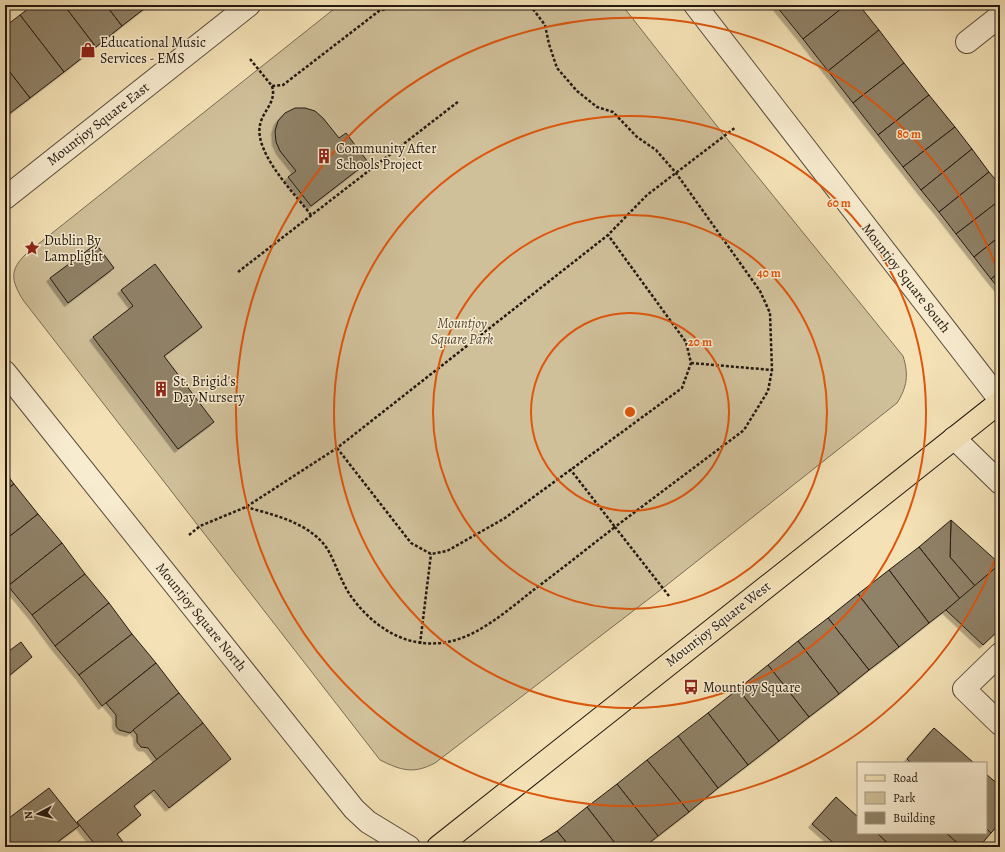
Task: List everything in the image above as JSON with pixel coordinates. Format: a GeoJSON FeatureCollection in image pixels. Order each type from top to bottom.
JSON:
{"type":"FeatureCollection","features":[{"type":"Feature","properties":{"kind":"main road","name":"Mountjoy Square West"},"geometry":{"type":"LineString","coordinates":[[438,847],[1000,401]]}},
{"type":"Feature","properties":{"kind":"street","name":"Mountjoy Square East"},"geometry":{"type":"LineString","coordinates":[[5,198],[249,5]]}},
{"type":"Feature","properties":{"kind":"street","name":"Mountjoy Square South"},"geometry":{"type":"LineString","coordinates":[[694,5],[1000,401]]}},
{"type":"Feature","properties":{"kind":"street"},"geometry":{"type":"LineString","coordinates":[[968,42],[1000,16]]}},
{"type":"Feature","properties":{"kind":"street","name":"Mountjoy Square North"},"geometry":{"type":"LineString","coordinates":[[5,372],[354,809],[368,822],[409,847]]}},
{"type":"Feature","properties":{"kind":"street"},"geometry":{"type":"LineString","coordinates":[[954,438],[1000,483]]}},
{"type":"Feature","properties":{"kind":"street"},"geometry":{"type":"LineString","coordinates":[[1000,654],[964,689],[1000,724]]}},
{"type":"Feature","properties":{"kind":"path"},"geometry":{"type":"LineString","coordinates":[[272,86],[283,85],[378,11],[399,5]]}},
{"type":"Feature","properties":{"kind":"path"},"geometry":{"type":"LineString","coordinates":[[418,5],[431,5]]}},
{"type":"Feature","properties":{"kind":"path"},"geometry":{"type":"LineString","coordinates":[[246,507],[290,521],[312,533],[327,549],[352,598],[371,620],[397,637],[420,644],[443,643],[474,633],[514,605],[744,430],[768,390],[772,370],[770,313],[760,291],[676,173],[656,150],[636,137],[612,112],[597,107],[577,91],[557,68],[549,44],[545,25],[530,5]]}},
{"type":"Feature","properties":{"kind":"path"},"geometry":{"type":"LineString","coordinates":[[250,59],[272,86],[274,94],[272,102],[265,110],[260,127],[261,144],[269,160],[311,215]]}},
{"type":"Feature","properties":{"kind":"path"},"geometry":{"type":"LineString","coordinates":[[238,272],[459,101]]}},
{"type":"Feature","properties":{"kind":"path"},"geometry":{"type":"LineString","coordinates":[[189,535],[200,526],[246,507],[337,448],[608,235],[647,196],[736,127]]}},
{"type":"Feature","properties":{"kind":"path"},"geometry":{"type":"LineString","coordinates":[[337,448],[411,543],[431,554],[447,551],[505,518],[682,388],[691,363],[686,342],[608,235]]}},
{"type":"Feature","properties":{"kind":"path"},"geometry":{"type":"LineString","coordinates":[[691,363],[772,370]]}},
{"type":"Feature","properties":{"kind":"path"},"geometry":{"type":"LineString","coordinates":[[570,469],[669,596]]}},
{"type":"Feature","properties":{"kind":"path"},"geometry":{"type":"LineString","coordinates":[[420,644],[431,554]]}},
{"type":"Feature","properties":{"kind":"green space","name":"Mountjoy Square Park"},"geometry":{"type":"Polygon","coordinates":[[[339,5],[622,5],[724,135],[903,356],[906,369],[905,386],[897,403],[663,588],[435,763],[421,769],[414,770],[395,767],[380,760],[23,300],[14,281],[17,265],[27,253],[339,5]]]}},
{"type":"Feature","properties":{"kind":"building"},"geometry":{"type":"Polygon","coordinates":[[[33,5],[64,5],[96,47],[64,72],[20,15],[33,5]]]}},
{"type":"Feature","properties":{"kind":"building"},"geometry":{"type":"Polygon","coordinates":[[[64,5],[106,5],[122,26],[96,47],[64,5]]]}},
{"type":"Feature","properties":{"kind":"building"},"geometry":{"type":"Polygon","coordinates":[[[106,5],[149,5],[122,26],[106,5]]]}},
{"type":"Feature","properties":{"kind":"building"},"geometry":{"type":"Polygon","coordinates":[[[779,5],[846,5],[803,39],[777,7],[779,5]]]}},
{"type":"Feature","properties":{"kind":"building"},"geometry":{"type":"Polygon","coordinates":[[[846,5],[859,5],[879,30],[828,71],[803,39],[846,5]]]}},
{"type":"Feature","properties":{"kind":"building"},"geometry":{"type":"Polygon","coordinates":[[[20,15],[64,72],[30,98],[5,66],[5,22],[7,25],[20,15]]]}},
{"type":"Feature","properties":{"kind":"building"},"geometry":{"type":"Polygon","coordinates":[[[879,30],[904,63],[853,103],[828,71],[879,30]]]}},
{"type":"Feature","properties":{"kind":"building"},"geometry":{"type":"Polygon","coordinates":[[[904,63],[929,95],[878,135],[853,103],[904,63]]]}},
{"type":"Feature","properties":{"kind":"building"},"geometry":{"type":"Polygon","coordinates":[[[5,66],[30,98],[5,117],[5,66]]]}},
{"type":"Feature","properties":{"kind":"building"},"geometry":{"type":"Polygon","coordinates":[[[929,95],[955,127],[903,167],[878,135],[929,95]]]}},
{"type":"Feature","properties":{"kind":"building","name":"Community After Schools Project"},"geometry":{"type":"Polygon","coordinates":[[[295,108],[305,108],[315,111],[323,118],[339,138],[346,133],[368,162],[311,206],[288,177],[296,171],[280,151],[276,142],[275,131],[278,121],[285,113],[295,108]]]}},
{"type":"Feature","properties":{"kind":"building"},"geometry":{"type":"Polygon","coordinates":[[[955,127],[972,149],[921,190],[903,167],[955,127]]]}},
{"type":"Feature","properties":{"kind":"building"},"geometry":{"type":"Polygon","coordinates":[[[972,149],[989,172],[939,212],[921,190],[972,149]]]}},
{"type":"Feature","properties":{"kind":"building"},"geometry":{"type":"Polygon","coordinates":[[[989,172],[1000,185],[1000,200],[956,234],[939,212],[989,172]]]}},
{"type":"Feature","properties":{"kind":"building"},"geometry":{"type":"Polygon","coordinates":[[[1000,200],[1000,236],[974,257],[956,234],[1000,200]]]}},
{"type":"Feature","properties":{"kind":"building"},"geometry":{"type":"Polygon","coordinates":[[[1000,236],[1000,272],[991,279],[974,257],[1000,236]]]}},
{"type":"Feature","properties":{"kind":"building"},"geometry":{"type":"Polygon","coordinates":[[[96,244],[114,268],[68,303],[50,278],[96,244]]]}},
{"type":"Feature","properties":{"kind":"building","name":"St. Brigid's Day Nursery"},"geometry":{"type":"Polygon","coordinates":[[[155,264],[202,327],[164,356],[214,422],[178,449],[93,337],[133,306],[121,290],[155,264]]]}},
{"type":"Feature","properties":{"kind":"building"},"geometry":{"type":"Polygon","coordinates":[[[1000,272],[1000,290],[991,279],[1000,272]]]}},
{"type":"Feature","properties":{"kind":"building"},"geometry":{"type":"Polygon","coordinates":[[[5,472],[14,484],[5,491],[5,472]]]}},
{"type":"Feature","properties":{"kind":"building"},"geometry":{"type":"Polygon","coordinates":[[[14,484],[38,514],[5,540],[5,491],[14,484]]]}},
{"type":"Feature","properties":{"kind":"building"},"geometry":{"type":"Polygon","coordinates":[[[38,514],[62,543],[8,586],[5,582],[5,540],[38,514]]]}},
{"type":"Feature","properties":{"kind":"building"},"geometry":{"type":"Polygon","coordinates":[[[951,520],[1000,564],[975,586],[950,557],[951,520]]]}},
{"type":"Feature","properties":{"kind":"building"},"geometry":{"type":"Polygon","coordinates":[[[951,520],[950,557],[975,586],[960,599],[919,547],[951,520]]]}},
{"type":"Feature","properties":{"kind":"building"},"geometry":{"type":"Polygon","coordinates":[[[62,543],[85,574],[32,615],[8,586],[62,543]]]}},
{"type":"Feature","properties":{"kind":"building"},"geometry":{"type":"Polygon","coordinates":[[[919,547],[960,599],[929,623],[889,570],[919,547]]]}},
{"type":"Feature","properties":{"kind":"building"},"geometry":{"type":"Polygon","coordinates":[[[1000,564],[1000,629],[983,645],[946,610],[1000,564]]]}},
{"type":"Feature","properties":{"kind":"building"},"geometry":{"type":"Polygon","coordinates":[[[889,570],[929,623],[899,647],[858,594],[889,570]]]}},
{"type":"Feature","properties":{"kind":"building"},"geometry":{"type":"Polygon","coordinates":[[[85,574],[109,603],[55,646],[32,615],[85,574]]]}},
{"type":"Feature","properties":{"kind":"building"},"geometry":{"type":"Polygon","coordinates":[[[858,594],[899,647],[869,670],[828,618],[858,594]]]}},
{"type":"Feature","properties":{"kind":"building"},"geometry":{"type":"Polygon","coordinates":[[[109,603],[132,634],[79,675],[55,646],[109,603]]]}},
{"type":"Feature","properties":{"kind":"building"},"geometry":{"type":"Polygon","coordinates":[[[828,618],[869,670],[839,694],[798,641],[828,618]]]}},
{"type":"Feature","properties":{"kind":"building"},"geometry":{"type":"Polygon","coordinates":[[[132,634],[156,663],[102,706],[79,675],[132,634]]]}},
{"type":"Feature","properties":{"kind":"building"},"geometry":{"type":"Polygon","coordinates":[[[798,641],[839,694],[809,717],[768,665],[798,641]]]}},
{"type":"Feature","properties":{"kind":"building"},"geometry":{"type":"Polygon","coordinates":[[[21,642],[32,657],[5,679],[5,654],[21,642]]]}},
{"type":"Feature","properties":{"kind":"building"},"geometry":{"type":"Polygon","coordinates":[[[156,663],[179,693],[130,733],[119,730],[116,726],[116,715],[106,703],[156,663]]]}},
{"type":"Feature","properties":{"kind":"building"},"geometry":{"type":"Polygon","coordinates":[[[768,665],[809,717],[779,741],[738,689],[768,665]]]}},
{"type":"Feature","properties":{"kind":"building"},"geometry":{"type":"Polygon","coordinates":[[[738,689],[779,741],[748,765],[708,713],[738,689]]]}},
{"type":"Feature","properties":{"kind":"building"},"geometry":{"type":"Polygon","coordinates":[[[179,693],[203,723],[157,760],[148,748],[141,747],[137,742],[137,735],[133,730],[179,693]]]}},
{"type":"Feature","properties":{"kind":"building"},"geometry":{"type":"Polygon","coordinates":[[[708,713],[748,765],[718,788],[678,736],[708,713]]]}},
{"type":"Feature","properties":{"kind":"building"},"geometry":{"type":"Polygon","coordinates":[[[203,723],[231,759],[169,808],[154,790],[134,806],[141,815],[117,834],[126,846],[97,847],[77,822],[203,723]]]}},
{"type":"Feature","properties":{"kind":"building"},"geometry":{"type":"Polygon","coordinates":[[[934,728],[973,762],[910,762],[907,759],[934,728]]]}},
{"type":"Feature","properties":{"kind":"building"},"geometry":{"type":"Polygon","coordinates":[[[678,736],[718,788],[689,812],[647,760],[678,736]]]}},
{"type":"Feature","properties":{"kind":"building"},"geometry":{"type":"Polygon","coordinates":[[[647,760],[689,812],[658,836],[617,784],[647,760]]]}},
{"type":"Feature","properties":{"kind":"building"},"geometry":{"type":"Polygon","coordinates":[[[987,775],[1000,786],[1000,823],[991,833],[987,829],[987,775]]]}},
{"type":"Feature","properties":{"kind":"building"},"geometry":{"type":"Polygon","coordinates":[[[617,784],[658,836],[644,847],[618,847],[587,807],[617,784]]]}},
{"type":"Feature","properties":{"kind":"building"},"geometry":{"type":"Polygon","coordinates":[[[49,788],[79,826],[51,847],[5,847],[5,821],[49,788]]]}},
{"type":"Feature","properties":{"kind":"building"},"geometry":{"type":"Polygon","coordinates":[[[836,797],[857,816],[857,834],[878,834],[892,847],[838,847],[812,824],[836,797]]]}},
{"type":"Feature","properties":{"kind":"building"},"geometry":{"type":"Polygon","coordinates":[[[587,807],[618,847],[570,847],[557,831],[587,807]]]}},
{"type":"Feature","properties":{"kind":"building"},"geometry":{"type":"Polygon","coordinates":[[[987,829],[991,833],[979,847],[962,847],[947,834],[987,834],[987,829]]]}},
{"type":"Feature","properties":{"kind":"building"},"geometry":{"type":"Polygon","coordinates":[[[557,831],[570,847],[534,847],[538,843],[557,831]]]}},
{"type":"Feature","properties":{"kind":"building"},"geometry":{"type":"Polygon","coordinates":[[[878,834],[947,834],[962,847],[892,847],[878,834]]]}},
{"type":"Feature","properties":{"kind":"place","name":"Educational Music Services - EMS"},"geometry":{"type":"Point","coordinates":[88,50]}},
{"type":"Feature","properties":{"kind":"place","name":"Community After Schools Project"},"geometry":{"type":"Point","coordinates":[324,156]}},
{"type":"Feature","properties":{"kind":"place","name":"Dublin By Lamplight"},"geometry":{"type":"Point","coordinates":[32,248]}},
{"type":"Feature","properties":{"kind":"place","name":"St. Brigid's Day Nursery"},"geometry":{"type":"Point","coordinates":[161,389]}},
{"type":"Feature","properties":{"kind":"place","name":"Mountjoy Square"},"geometry":{"type":"Point","coordinates":[691,687]}}]}
